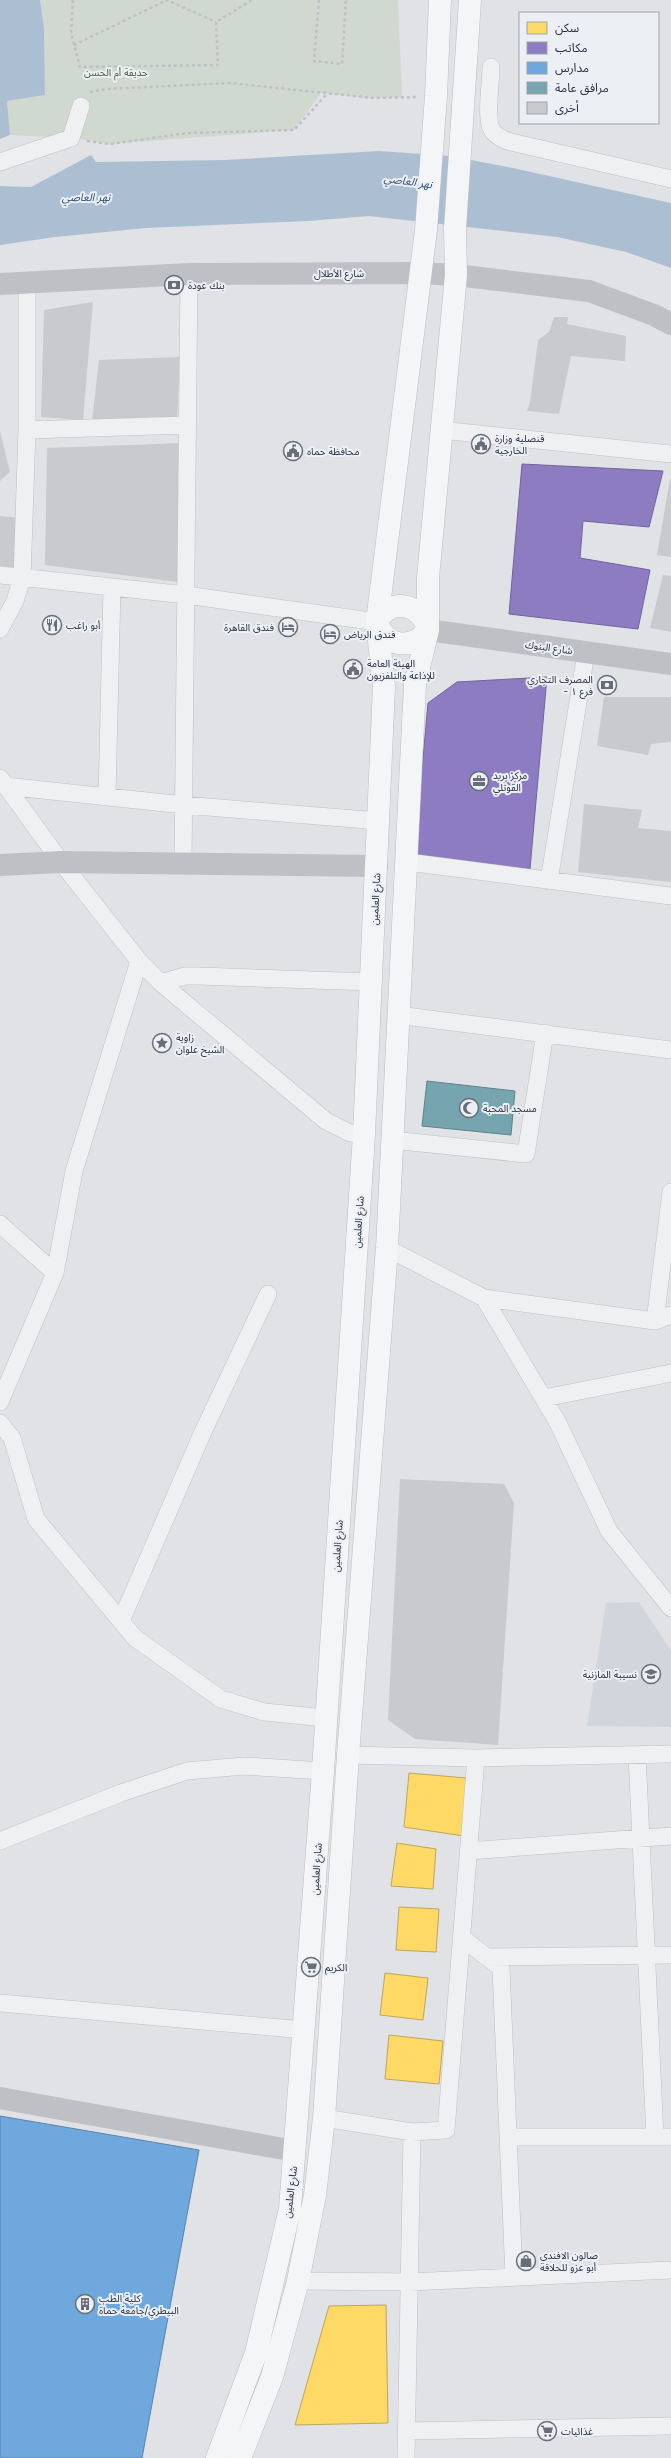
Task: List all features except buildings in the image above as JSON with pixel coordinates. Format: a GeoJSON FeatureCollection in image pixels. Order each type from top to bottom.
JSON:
{"type":"FeatureCollection","features":[{"type":"Feature","properties":{"kind":"main road","name":"شارع العلمين"},"geometry":{"type":"LineString","coordinates":[[217,2458],[256,2353],[290,2209],[323,1772],[364,1134],[384,688],[377,622],[419,273],[426,230],[436,96],[440,0]]}},
{"type":"Feature","properties":{"kind":"main road"},"geometry":{"type":"LineString","coordinates":[[240,2458],[272,2377],[298,2281],[315,2195],[324,2118],[348,1755],[388,1248],[415,684],[428,630],[428,578],[456,275],[455,229],[470,0]]}},
{"type":"Feature","properties":{"kind":"main road","name":"شارع الأطلال"},"geometry":{"type":"LineString","coordinates":[[9,284],[189,274],[419,273],[456,275],[589,292],[654,315],[671,324]]}},
{"type":"Feature","properties":{"kind":"main road"},"geometry":{"type":"LineString","coordinates":[[401,605],[409,606],[422,615],[428,630],[416,642],[399,644],[384,637],[377,622],[380,615],[390,608],[401,605]]}},
{"type":"Feature","properties":{"kind":"main road","name":"شارع البنوك"},"geometry":{"type":"LineString","coordinates":[[428,630],[671,664]]}},
{"type":"Feature","properties":{"kind":"main road"},"geometry":{"type":"LineString","coordinates":[[0,865],[61,862],[377,866]]}},
{"type":"Feature","properties":{"kind":"main road"},"geometry":{"type":"LineString","coordinates":[[0,2098],[295,2151]]}},
{"type":"Feature","properties":{"kind":"street"},"geometry":{"type":"LineString","coordinates":[[491,68],[490,121],[492,130],[498,137],[671,179]]}},
{"type":"Feature","properties":{"kind":"street"},"geometry":{"type":"LineString","coordinates":[[0,162],[71,138],[81,106]]}},
{"type":"Feature","properties":{"kind":"street"},"geometry":{"type":"LineString","coordinates":[[183,863],[189,274]]}},
{"type":"Feature","properties":{"kind":"street"},"geometry":{"type":"LineString","coordinates":[[0,629],[14,601],[22,578],[27,430],[9,284]]}},
{"type":"Feature","properties":{"kind":"street"},"geometry":{"type":"LineString","coordinates":[[27,430],[187,425]]}},
{"type":"Feature","properties":{"kind":"street"},"geometry":{"type":"LineString","coordinates":[[441,430],[671,454]]}},
{"type":"Feature","properties":{"kind":"street"},"geometry":{"type":"LineString","coordinates":[[0,575],[186,595],[377,622]]}},
{"type":"Feature","properties":{"kind":"street"},"geometry":{"type":"LineString","coordinates":[[107,796],[112,588]]}},
{"type":"Feature","properties":{"kind":"street"},"geometry":{"type":"LineString","coordinates":[[550,881],[586,653]]}},
{"type":"Feature","properties":{"kind":"street"},"geometry":{"type":"LineString","coordinates":[[3,782],[184,805],[379,820]]}},
{"type":"Feature","properties":{"kind":"street"},"geometry":{"type":"LineString","coordinates":[[3,782],[61,862],[139,960],[161,983],[326,1121],[350,1133],[364,1134]]}},
{"type":"Feature","properties":{"kind":"street"},"geometry":{"type":"LineString","coordinates":[[407,862],[671,896]]}},
{"type":"Feature","properties":{"kind":"street"},"geometry":{"type":"LineString","coordinates":[[0,1402],[55,1272],[74,1171],[139,960]]}},
{"type":"Feature","properties":{"kind":"street"},"geometry":{"type":"LineString","coordinates":[[161,983],[185,976],[371,982]]}},
{"type":"Feature","properties":{"kind":"street"},"geometry":{"type":"LineString","coordinates":[[398,1015],[671,1050]]}},
{"type":"Feature","properties":{"kind":"street"},"geometry":{"type":"LineString","coordinates":[[392,1140],[526,1154],[545,1034]]}},
{"type":"Feature","properties":{"kind":"street"},"geometry":{"type":"LineString","coordinates":[[655,1321],[671,1192]]}},
{"type":"Feature","properties":{"kind":"street"},"geometry":{"type":"LineString","coordinates":[[0,1224],[55,1272]]}},
{"type":"Feature","properties":{"kind":"street"},"geometry":{"type":"LineString","coordinates":[[388,1248],[484,1298],[655,1321],[671,1315]]}},
{"type":"Feature","properties":{"kind":"street"},"geometry":{"type":"LineString","coordinates":[[120,1622],[202,1434],[268,1294]]}},
{"type":"Feature","properties":{"kind":"street"},"geometry":{"type":"LineString","coordinates":[[484,1298],[558,1423],[609,1531],[671,1608]]}},
{"type":"Feature","properties":{"kind":"street"},"geometry":{"type":"LineString","coordinates":[[544,1398],[671,1373]]}},
{"type":"Feature","properties":{"kind":"street"},"geometry":{"type":"LineString","coordinates":[[0,1423],[12,1438],[36,1519],[120,1622],[135,1638],[221,1699],[264,1712],[326,1718]]}},
{"type":"Feature","properties":{"kind":"street"},"geometry":{"type":"LineString","coordinates":[[348,1755],[476,1758],[671,1754]]}},
{"type":"Feature","properties":{"kind":"street"},"geometry":{"type":"LineString","coordinates":[[508,2137],[663,2137],[647,1955],[637,1755]]}},
{"type":"Feature","properties":{"kind":"street"},"geometry":{"type":"LineString","coordinates":[[324,2118],[412,2132],[446,2130],[476,1758]]}},
{"type":"Feature","properties":{"kind":"street"},"geometry":{"type":"LineString","coordinates":[[0,1841],[121,1793],[187,1771],[244,1766],[323,1772]]}},
{"type":"Feature","properties":{"kind":"street"},"geometry":{"type":"LineString","coordinates":[[468,1852],[671,1836]]}},
{"type":"Feature","properties":{"kind":"street"},"geometry":{"type":"LineString","coordinates":[[461,1937],[501,1968],[514,2277]]}},
{"type":"Feature","properties":{"kind":"street"},"geometry":{"type":"LineString","coordinates":[[487,1957],[671,1955]]}},
{"type":"Feature","properties":{"kind":"street"},"geometry":{"type":"LineString","coordinates":[[0,2002],[304,2030]]}},
{"type":"Feature","properties":{"kind":"street"},"geometry":{"type":"LineString","coordinates":[[406,2458],[412,2132]]}},
{"type":"Feature","properties":{"kind":"street"},"geometry":{"type":"LineString","coordinates":[[298,2281],[409,2282],[671,2270]]}},
{"type":"Feature","properties":{"kind":"street"},"geometry":{"type":"LineString","coordinates":[[406,2431],[671,2426]]}},
{"type":"Feature","properties":{"kind":"path"},"geometry":{"type":"LineString","coordinates":[[73,0],[71,34],[80,67],[218,65],[216,22]]}},
{"type":"Feature","properties":{"kind":"path"},"geometry":{"type":"LineString","coordinates":[[74,45],[167,0],[216,22]]}},
{"type":"Feature","properties":{"kind":"path"},"geometry":{"type":"LineString","coordinates":[[216,22],[252,0]]}},
{"type":"Feature","properties":{"kind":"path"},"geometry":{"type":"LineString","coordinates":[[319,0],[314,61],[342,64],[346,0]]}},
{"type":"Feature","properties":{"kind":"path"},"geometry":{"type":"LineString","coordinates":[[81,106],[87,93],[106,89],[230,83],[373,98],[436,96]]}},
{"type":"Feature","properties":{"kind":"path"},"geometry":{"type":"LineString","coordinates":[[71,138],[110,144],[187,133],[294,130],[327,94]]}},
{"type":"Feature","properties":{"kind":"shaded area"},"geometry":{"type":"Polygon","coordinates":[[[639,1602],[671,1651],[671,1727],[587,1726],[606,1603],[639,1602]]]}},
{"type":"Feature","properties":{"kind":"green space","name":"حديقة أم الحسن"},"geometry":{"type":"Polygon","coordinates":[[[40,0],[398,0],[402,97],[367,98],[321,93],[294,130],[110,144],[71,138],[10,135],[7,101],[45,95],[44,28],[40,0]]]}},
{"type":"Feature","properties":{"kind":"water"},"geometry":{"type":"Polygon","coordinates":[[[0,0],[40,0],[44,28],[45,95],[7,101],[10,135],[0,139],[0,0]]]}},
{"type":"Feature","properties":{"kind":"water","name":"نهر العاصي"},"geometry":{"type":"Polygon","coordinates":[[[379,151],[450,156],[513,168],[671,203],[671,268],[626,252],[557,237],[369,216],[308,221],[146,228],[55,237],[0,245],[0,186],[31,187],[91,155],[96,162],[224,160],[379,151]]]}},
{"type":"Feature","properties":{"kind":"place","name":"بنك عودة"},"geometry":{"type":"Point","coordinates":[174,285]}},
{"type":"Feature","properties":{"kind":"place","name":"قنصلية وزارة الخارجية"},"geometry":{"type":"Point","coordinates":[481,444]}},
{"type":"Feature","properties":{"kind":"place","name":"محافظة حماه"},"geometry":{"type":"Point","coordinates":[293,451]}},
{"type":"Feature","properties":{"kind":"place","name":"أبو راغب"},"geometry":{"type":"Point","coordinates":[52,625]}},
{"type":"Feature","properties":{"kind":"place","name":"فندق القاهرة"},"geometry":{"type":"Point","coordinates":[288,627]}},
{"type":"Feature","properties":{"kind":"place","name":"فندق الرياض"},"geometry":{"type":"Point","coordinates":[330,634]}},
{"type":"Feature","properties":{"kind":"place","name":"الهيئة العامة للإذاعة والتلفزيون"},"geometry":{"type":"Point","coordinates":[353,669]}},
{"type":"Feature","properties":{"kind":"place","name":"المصرف التجاري - فرع ١"},"geometry":{"type":"Point","coordinates":[607,685]}},
{"type":"Feature","properties":{"kind":"place","name":"مركز بريد القوتلي"},"geometry":{"type":"Point","coordinates":[479,781]}},
{"type":"Feature","properties":{"kind":"place","name":"زاوية الشيخ علوان"},"geometry":{"type":"Point","coordinates":[162,1043]}},
{"type":"Feature","properties":{"kind":"place","name":"مسجد المحبة"},"geometry":{"type":"Point","coordinates":[469,1108]}},
{"type":"Feature","properties":{"kind":"place","name":"نسيبة المازنية"},"geometry":{"type":"Point","coordinates":[651,1674]}},
{"type":"Feature","properties":{"kind":"place","name":"الكريم"},"geometry":{"type":"Point","coordinates":[311,1967]}},
{"type":"Feature","properties":{"kind":"place","name":"صالون الافندي أبو عزو للحلاقة"},"geometry":{"type":"Point","coordinates":[526,2261]}},
{"type":"Feature","properties":{"kind":"place","name":"كلية الطب البيطري/جامعة حماة"},"geometry":{"type":"Point","coordinates":[85,2304]}},
{"type":"Feature","properties":{"kind":"place","name":"غذائيات"},"geometry":{"type":"Point","coordinates":[547,2431]}}]}
